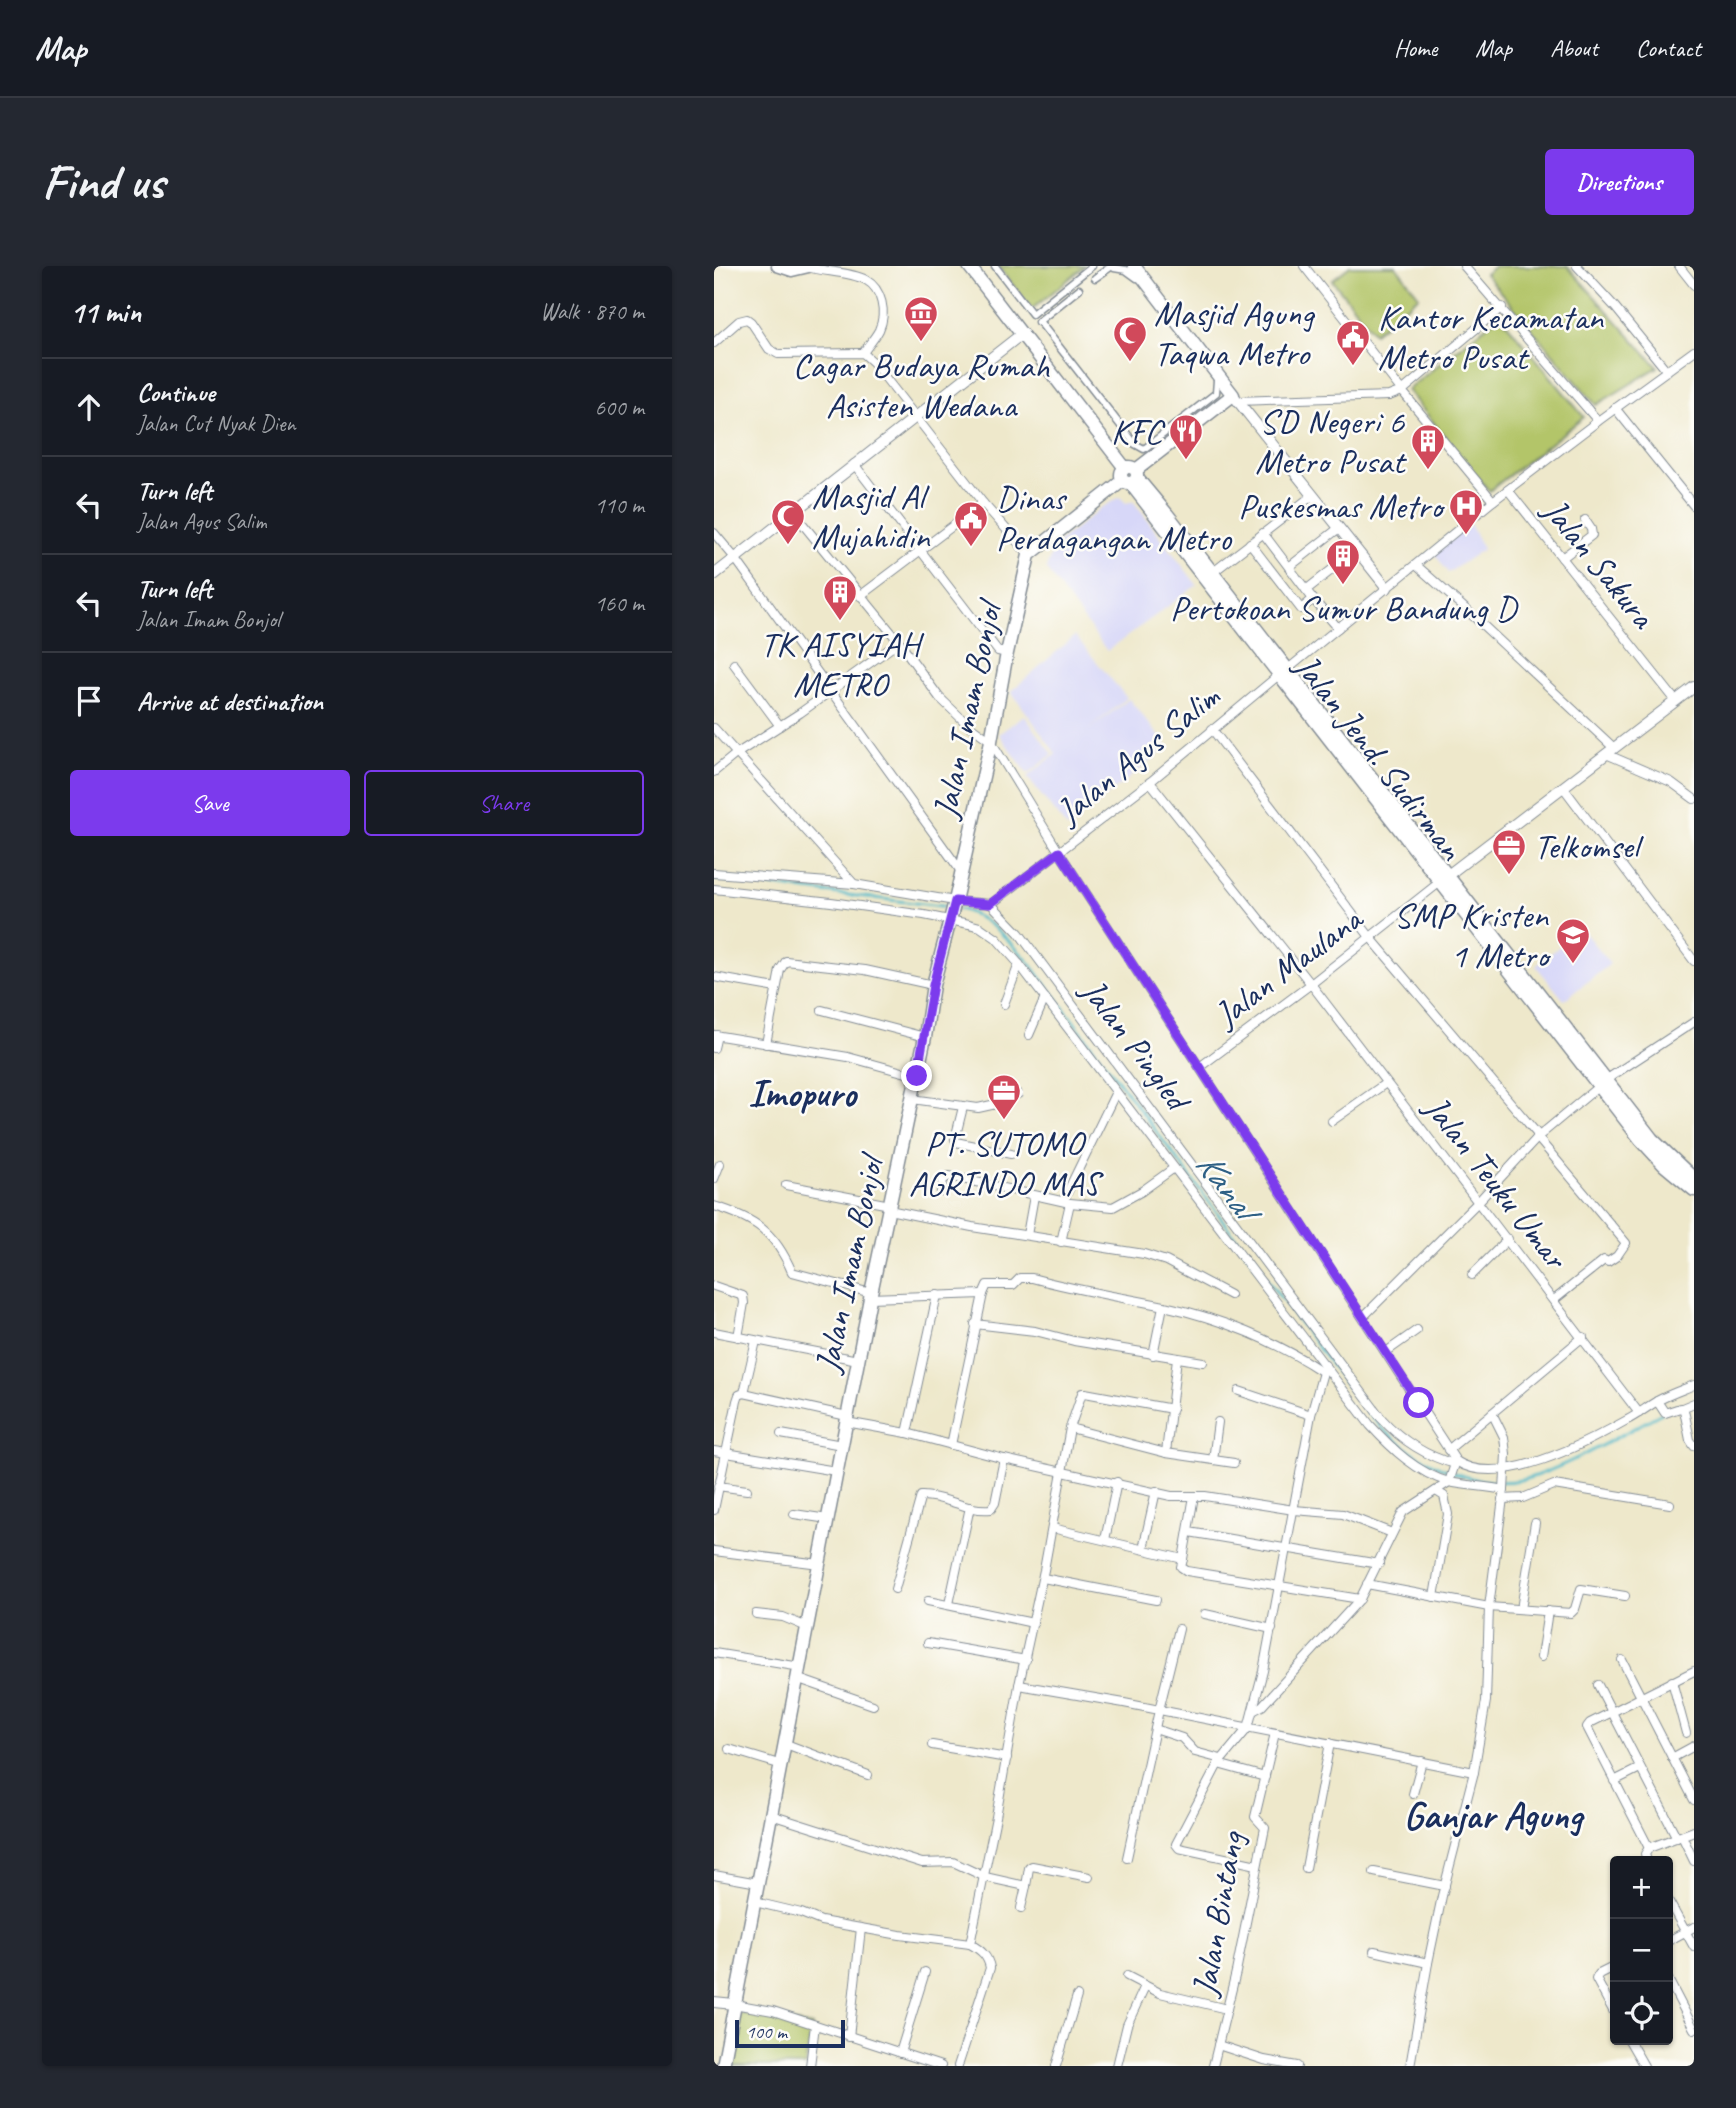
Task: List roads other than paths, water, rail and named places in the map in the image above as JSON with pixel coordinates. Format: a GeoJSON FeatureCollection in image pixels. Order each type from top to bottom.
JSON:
{"type":"FeatureCollection","features":[{"type":"Feature","properties":{"kind":"main road"},"geometry":{"type":"LineString","coordinates":[[777,266],[792,271],[807,267]]}},
{"type":"Feature","properties":{"kind":"main road"},"geometry":{"type":"LineString","coordinates":[[970,266],[1130,476]]}},
{"type":"Feature","properties":{"kind":"main road"},"geometry":{"type":"LineString","coordinates":[[1029,555],[1236,398],[1134,266]]}},
{"type":"Feature","properties":{"kind":"main road","name":"Jalan Jend. Sudirman"},"geometry":{"type":"LineString","coordinates":[[1130,476],[1212,573],[1284,671]]}},
{"type":"Feature","properties":{"kind":"main road","name":"Jalan Jend. Sudirman"},"geometry":{"type":"LineString","coordinates":[[1130,476],[1603,1082],[1659,1148],[1694,1179]]}},
{"type":"Feature","properties":{"kind":"main road","name":"Jalan Imam Bonjol"},"geometry":{"type":"LineString","coordinates":[[723,2066],[800,1673],[846,1419],[925,1037],[933,985],[991,741],[1029,555]]}},
{"type":"Feature","properties":{"kind":"main road","name":"Jalan Jend. Sudirman"},"geometry":{"type":"LineString","coordinates":[[1603,1082],[1654,1154],[1694,1190]]}},
{"type":"Feature","properties":{"kind":"street"},"geometry":{"type":"LineString","coordinates":[[995,266],[1032,314],[1092,266]]}},
{"type":"Feature","properties":{"kind":"street"},"geometry":{"type":"LineString","coordinates":[[1079,289],[1038,322],[1135,444],[1144,449],[1216,393],[1219,385],[1135,275],[1112,266],[1096,278]]}},
{"type":"Feature","properties":{"kind":"street"},"geometry":{"type":"LineString","coordinates":[[1304,266],[1493,501]]}},
{"type":"Feature","properties":{"kind":"street"},"geometry":{"type":"LineString","coordinates":[[1464,266],[1598,421]]}},
{"type":"Feature","properties":{"kind":"street"},"geometry":{"type":"LineString","coordinates":[[1577,266],[1615,307],[1667,371]]}},
{"type":"Feature","properties":{"kind":"street"},"geometry":{"type":"LineString","coordinates":[[1679,266],[1694,285]]}},
{"type":"Feature","properties":{"kind":"street"},"geometry":{"type":"LineString","coordinates":[[807,267],[864,279],[875,286],[881,299],[882,317],[879,330],[863,353]]}},
{"type":"Feature","properties":{"kind":"street"},"geometry":{"type":"LineString","coordinates":[[1236,398],[1379,397],[1405,394],[1502,307]]}},
{"type":"Feature","properties":{"kind":"street"},"geometry":{"type":"LineString","coordinates":[[714,343],[739,321],[747,319],[769,349],[778,354],[863,353],[1029,555]]}},
{"type":"Feature","properties":{"kind":"street"},"geometry":{"type":"LineString","coordinates":[[714,575],[1023,333]]}},
{"type":"Feature","properties":{"kind":"street","name":"Jalan Agus Salim"},"geometry":{"type":"LineString","coordinates":[[990,904],[1150,782],[1493,501],[1694,351]]}},
{"type":"Feature","properties":{"kind":"street"},"geometry":{"type":"LineString","coordinates":[[1236,398],[1387,588]]}},
{"type":"Feature","properties":{"kind":"street"},"geometry":{"type":"LineString","coordinates":[[1615,408],[1694,506]]}},
{"type":"Feature","properties":{"kind":"street"},"geometry":{"type":"LineString","coordinates":[[854,464],[998,651],[1007,653]]}},
{"type":"Feature","properties":{"kind":"street","name":"Jalan Sakura"},"geometry":{"type":"LineString","coordinates":[[1508,490],[1676,701]]}},
{"type":"Feature","properties":{"kind":"street"},"geometry":{"type":"LineString","coordinates":[[1212,573],[1313,495]]}},
{"type":"Feature","properties":{"kind":"street"},"geometry":{"type":"LineString","coordinates":[[860,596],[984,503]]}},
{"type":"Feature","properties":{"kind":"street"},"geometry":{"type":"LineString","coordinates":[[793,512],[899,642],[939,697],[966,723],[991,741],[1059,852],[1201,1066],[1455,1464],[1449,1480],[1403,1511],[1360,1599],[1262,1706],[1253,1711]]}},
{"type":"Feature","properties":{"kind":"street"},"geometry":{"type":"LineString","coordinates":[[1562,558],[1592,535],[1585,520]]}},
{"type":"Feature","properties":{"kind":"street"},"geometry":{"type":"LineString","coordinates":[[1289,567],[1339,528]]}},
{"type":"Feature","properties":{"kind":"street"},"geometry":{"type":"LineString","coordinates":[[714,533],[960,870]]}},
{"type":"Feature","properties":{"kind":"street"},"geometry":{"type":"LineString","coordinates":[[1263,533],[1338,628]]}},
{"type":"Feature","properties":{"kind":"street"},"geometry":{"type":"LineString","coordinates":[[1250,543],[1301,609],[1313,599]]}},
{"type":"Feature","properties":{"kind":"street"},"geometry":{"type":"LineString","coordinates":[[1306,590],[1357,550]]}},
{"type":"Feature","properties":{"kind":"street"},"geometry":{"type":"LineString","coordinates":[[1416,565],[1471,613],[1589,727],[1610,751],[1671,782],[1694,799]]}},
{"type":"Feature","properties":{"kind":"street"},"geometry":{"type":"LineString","coordinates":[[714,772],[899,642]]}},
{"type":"Feature","properties":{"kind":"street"},"geometry":{"type":"LineString","coordinates":[[734,664],[780,726]]}},
{"type":"Feature","properties":{"kind":"street"},"geometry":{"type":"LineString","coordinates":[[1444,878],[1694,687]]}},
{"type":"Feature","properties":{"kind":"street"},"geometry":{"type":"LineString","coordinates":[[714,728],[854,884]]}},
{"type":"Feature","properties":{"kind":"street"},"geometry":{"type":"LineString","coordinates":[[1212,729],[1370,937],[1626,1243],[1616,1256],[1608,1262],[1604,1260],[1554,1300]]}},
{"type":"Feature","properties":{"kind":"street","name":"Jalan Teuku Umar"},"geometry":{"type":"LineString","coordinates":[[1150,782],[1311,984],[1639,1413]]}},
{"type":"Feature","properties":{"kind":"street"},"geometry":{"type":"LineString","coordinates":[[1563,787],[1693,957]]}},
{"type":"Feature","properties":{"kind":"street"},"geometry":{"type":"LineString","coordinates":[[714,873],[854,884],[955,901],[990,904]]}},
{"type":"Feature","properties":{"kind":"street","name":"Jalan Maulana"},"geometry":{"type":"LineString","coordinates":[[1201,1066],[1311,984],[1444,878]]}},
{"type":"Feature","properties":{"kind":"street"},"geometry":{"type":"LineString","coordinates":[[714,889],[951,918],[980,927],[996,938],[1020,964],[1324,1368],[1384,1441],[1416,1467],[1449,1480],[1523,1498],[1554,1485],[1670,1504]]}},
{"type":"Feature","properties":{"kind":"street","name":"Jalan Pingled"},"geometry":{"type":"LineString","coordinates":[[990,904],[1019,933],[1381,1418],[1414,1447],[1455,1464],[1505,1471],[1537,1463],[1694,1385]]}},
{"type":"Feature","properties":{"kind":"street"},"geometry":{"type":"LineString","coordinates":[[765,1044],[781,966],[788,960],[865,970],[933,985]]}},
{"type":"Feature","properties":{"kind":"street"},"geometry":{"type":"LineString","coordinates":[[1004,1004],[1020,964]]}},
{"type":"Feature","properties":{"kind":"street"},"geometry":{"type":"LineString","coordinates":[[714,977],[776,988]]}},
{"type":"Feature","properties":{"kind":"street"},"geometry":{"type":"LineString","coordinates":[[1029,1035],[1045,998]]}},
{"type":"Feature","properties":{"kind":"street"},"geometry":{"type":"LineString","coordinates":[[822,1010],[925,1037]]}},
{"type":"Feature","properties":{"kind":"street"},"geometry":{"type":"LineString","coordinates":[[1363,1317],[1478,1202],[1538,1137],[1603,1082],[1694,1022]]}},
{"type":"Feature","properties":{"kind":"street"},"geometry":{"type":"LineString","coordinates":[[714,1048],[715,1035],[848,1057],[917,1076]]}},
{"type":"Feature","properties":{"kind":"street"},"geometry":{"type":"LineString","coordinates":[[1332,1121],[1385,1083]]}},
{"type":"Feature","properties":{"kind":"street"},"geometry":{"type":"LineString","coordinates":[[1062,1242],[1066,1202],[1116,1091]]}},
{"type":"Feature","properties":{"kind":"street"},"geometry":{"type":"LineString","coordinates":[[912,1099],[963,1107],[987,1107],[1018,1094]]}},
{"type":"Feature","properties":{"kind":"street"},"geometry":{"type":"LineString","coordinates":[[963,1107],[955,1139],[957,1143],[1011,1154]]}},
{"type":"Feature","properties":{"kind":"street"},"geometry":{"type":"LineString","coordinates":[[714,1179],[720,1164]]}},
{"type":"Feature","properties":{"kind":"street"},"geometry":{"type":"LineString","coordinates":[[941,1192],[943,1180],[949,1176],[1066,1202],[1113,1206],[1119,1205],[1174,1168]]}},
{"type":"Feature","properties":{"kind":"street"},"geometry":{"type":"LineString","coordinates":[[786,1185],[972,1227],[1117,1249],[1158,1258],[1230,1295]]}},
{"type":"Feature","properties":{"kind":"street"},"geometry":{"type":"LineString","coordinates":[[1027,1236],[1034,1196]]}},
{"type":"Feature","properties":{"kind":"street"},"geometry":{"type":"LineString","coordinates":[[714,1206],[760,1225],[779,1246],[792,1272],[871,1296],[983,1294]]}},
{"type":"Feature","properties":{"kind":"street"},"geometry":{"type":"LineString","coordinates":[[1472,1275],[1507,1239]]}},
{"type":"Feature","properties":{"kind":"street"},"geometry":{"type":"LineString","coordinates":[[951,1445],[983,1294],[987,1285],[1013,1285],[1020,1278],[1163,1306],[1222,1323],[1324,1368]]}},
{"type":"Feature","properties":{"kind":"street"},"geometry":{"type":"LineString","coordinates":[[714,1286],[743,1296],[738,1337]]}},
{"type":"Feature","properties":{"kind":"street"},"geometry":{"type":"LineString","coordinates":[[907,1433],[937,1294]]}},
{"type":"Feature","properties":{"kind":"street"},"geometry":{"type":"LineString","coordinates":[[1153,1354],[1163,1306]]}},
{"type":"Feature","properties":{"kind":"street"},"geometry":{"type":"LineString","coordinates":[[975,1324],[1035,1331],[1074,1341],[1203,1363]]}},
{"type":"Feature","properties":{"kind":"street"},"geometry":{"type":"LineString","coordinates":[[1386,1352],[1417,1330]]}},
{"type":"Feature","properties":{"kind":"street"},"geometry":{"type":"LineString","coordinates":[[714,1332],[858,1360]]}},
{"type":"Feature","properties":{"kind":"street"},"geometry":{"type":"LineString","coordinates":[[1448,1450],[1583,1337]]}},
{"type":"Feature","properties":{"kind":"street"},"geometry":{"type":"LineString","coordinates":[[744,1393],[755,1340]]}},
{"type":"Feature","properties":{"kind":"street"},"geometry":{"type":"LineString","coordinates":[[1166,1453],[1177,1358]]}},
{"type":"Feature","properties":{"kind":"street"},"geometry":{"type":"LineString","coordinates":[[1257,1865],[1176,1846],[1220,1762],[1248,1727],[1253,1711],[1272,1629],[1311,1415],[1324,1368]]}},
{"type":"Feature","properties":{"kind":"street"},"geometry":{"type":"LineString","coordinates":[[1239,1391],[1311,1415]]}},
{"type":"Feature","properties":{"kind":"street"},"geometry":{"type":"LineString","coordinates":[[714,1510],[737,1401],[739,1395],[744,1393],[1063,1472],[1181,1497],[1194,1496],[1343,1514],[1392,1533]]}},
{"type":"Feature","properties":{"kind":"street"},"geometry":{"type":"LineString","coordinates":[[970,1944],[985,1877],[1019,1685],[1078,1399],[1083,1393],[1172,1409]]}},
{"type":"Feature","properties":{"kind":"street"},"geometry":{"type":"LineString","coordinates":[[1658,1402],[1664,1412],[1694,1403]]}},
{"type":"Feature","properties":{"kind":"street"},"geometry":{"type":"LineString","coordinates":[[1682,1408],[1694,1446]]}},
{"type":"Feature","properties":{"kind":"street"},"geometry":{"type":"LineString","coordinates":[[1410,2066],[1428,1963],[1474,1772],[1486,1701],[1489,1607],[1505,1471],[1504,1437],[1492,1413]]}},
{"type":"Feature","properties":{"kind":"street"},"geometry":{"type":"LineString","coordinates":[[1213,1460],[1218,1422]]}},
{"type":"Feature","properties":{"kind":"street"},"geometry":{"type":"LineString","coordinates":[[1070,1428],[1166,1453],[1234,1464]]}},
{"type":"Feature","properties":{"kind":"street"},"geometry":{"type":"LineString","coordinates":[[781,1434],[842,1445]]}},
{"type":"Feature","properties":{"kind":"street"},"geometry":{"type":"LineString","coordinates":[[714,1451],[836,1471]]}},
{"type":"Feature","properties":{"kind":"street"},"geometry":{"type":"LineString","coordinates":[[895,1589],[920,1496],[980,1510],[993,1507],[1004,1459]]}},
{"type":"Feature","properties":{"kind":"street"},"geometry":{"type":"LineString","coordinates":[[1105,1540],[1117,1482]]}},
{"type":"Feature","properties":{"kind":"street"},"geometry":{"type":"LineString","coordinates":[[717,1487],[747,1490]]}},
{"type":"Feature","properties":{"kind":"street"},"geometry":{"type":"LineString","coordinates":[[1143,1549],[1156,1491]]}},
{"type":"Feature","properties":{"kind":"street"},"geometry":{"type":"LineString","coordinates":[[1434,1597],[1448,1514],[1444,1496],[1436,1491]]}},
{"type":"Feature","properties":{"kind":"street"},"geometry":{"type":"LineString","coordinates":[[1194,1496],[1181,1567],[1187,1571],[1360,1599]]}},
{"type":"Feature","properties":{"kind":"street"},"geometry":{"type":"LineString","coordinates":[[949,1604],[970,1507]]}},
{"type":"Feature","properties":{"kind":"street"},"geometry":{"type":"LineString","coordinates":[[794,1514],[828,1519]]}},
{"type":"Feature","properties":{"kind":"street"},"geometry":{"type":"LineString","coordinates":[[1521,1609],[1535,1523]]}},
{"type":"Feature","properties":{"kind":"street"},"geometry":{"type":"LineString","coordinates":[[1052,1528],[1183,1559]]}},
{"type":"Feature","properties":{"kind":"street"},"geometry":{"type":"LineString","coordinates":[[1189,1532],[1379,1564]]}},
{"type":"Feature","properties":{"kind":"street"},"geometry":{"type":"LineString","coordinates":[[714,1551],[820,1564]]}},
{"type":"Feature","properties":{"kind":"street"},"geometry":{"type":"LineString","coordinates":[[1043,1578],[1156,1600]]}},
{"type":"Feature","properties":{"kind":"street"},"geometry":{"type":"LineString","coordinates":[[1367,1584],[1489,1607],[1548,1611],[1572,1612],[1579,1591],[1583,1589],[1625,1596]]}},
{"type":"Feature","properties":{"kind":"street"},"geometry":{"type":"LineString","coordinates":[[928,1601],[1033,1623]]}},
{"type":"Feature","properties":{"kind":"street"},"geometry":{"type":"LineString","coordinates":[[1541,1657],[1548,1611]]}},
{"type":"Feature","properties":{"kind":"street"},"geometry":{"type":"LineString","coordinates":[[756,1614],[783,1617],[807,1627]]}},
{"type":"Feature","properties":{"kind":"street"},"geometry":{"type":"LineString","coordinates":[[1205,1614],[1272,1629]]}},
{"type":"Feature","properties":{"kind":"street"},"geometry":{"type":"LineString","coordinates":[[1127,1858],[1179,1629]]}},
{"type":"Feature","properties":{"kind":"street"},"geometry":{"type":"LineString","coordinates":[[928,1643],[1026,1660]]}},
{"type":"Feature","properties":{"kind":"street"},"geometry":{"type":"LineString","coordinates":[[714,1653],[800,1673],[873,1705]]}},
{"type":"Feature","properties":{"kind":"street"},"geometry":{"type":"LineString","coordinates":[[1622,1660],[1694,1801]]}},
{"type":"Feature","properties":{"kind":"street"},"geometry":{"type":"LineString","coordinates":[[1649,1848],[1587,1727],[1590,1723],[1694,1671]]}},
{"type":"Feature","properties":{"kind":"street"},"geometry":{"type":"LineString","coordinates":[[1672,1681],[1686,1733]]}},
{"type":"Feature","properties":{"kind":"street"},"geometry":{"type":"LineString","coordinates":[[1019,1685],[1474,1772]]}},
{"type":"Feature","properties":{"kind":"street"},"geometry":{"type":"LineString","coordinates":[[1598,1685],[1640,1768],[1694,1861]]}},
{"type":"Feature","properties":{"kind":"street"},"geometry":{"type":"LineString","coordinates":[[1155,1729],[1182,1738],[1195,1752],[1265,1777]]}},
{"type":"Feature","properties":{"kind":"street","name":"Jalan Bintang"},"geometry":{"type":"LineString","coordinates":[[1213,2066],[1265,1826],[1255,1816],[1275,1733]]}},
{"type":"Feature","properties":{"kind":"street"},"geometry":{"type":"LineString","coordinates":[[786,1744],[868,1774]]}},
{"type":"Feature","properties":{"kind":"street"},"geometry":{"type":"LineString","coordinates":[[1306,1868],[1330,1744]]}},
{"type":"Feature","properties":{"kind":"street"},"geometry":{"type":"LineString","coordinates":[[932,1745],[1007,1758]]}},
{"type":"Feature","properties":{"kind":"street"},"geometry":{"type":"LineString","coordinates":[[1672,1758],[1694,1746]]}},
{"type":"Feature","properties":{"kind":"street"},"geometry":{"type":"LineString","coordinates":[[729,1749],[782,1765]]}},
{"type":"Feature","properties":{"kind":"street"},"geometry":{"type":"LineString","coordinates":[[1413,1794],[1422,1761]]}},
{"type":"Feature","properties":{"kind":"street"},"geometry":{"type":"LineString","coordinates":[[1614,1781],[1640,1768]]}},
{"type":"Feature","properties":{"kind":"street"},"geometry":{"type":"LineString","coordinates":[[771,1815],[925,1864],[953,1862],[985,1877],[1026,1886]]}},
{"type":"Feature","properties":{"kind":"street"},"geometry":{"type":"LineString","coordinates":[[1646,1856],[1649,1848],[1694,1832]]}},
{"type":"Feature","properties":{"kind":"street"},"geometry":{"type":"LineString","coordinates":[[1021,1908],[1032,1866],[1089,1877]]}},
{"type":"Feature","properties":{"kind":"street"},"geometry":{"type":"LineString","coordinates":[[1374,1872],[1445,1886]]}},
{"type":"Feature","properties":{"kind":"street"},"geometry":{"type":"LineString","coordinates":[[714,1875],[758,1883]]}},
{"type":"Feature","properties":{"kind":"street"},"geometry":{"type":"LineString","coordinates":[[755,1902],[801,1913],[821,1921],[970,1944],[984,1953],[990,1968],[958,2066]]}},
{"type":"Feature","properties":{"kind":"street"},"geometry":{"type":"LineString","coordinates":[[1673,1907],[1690,1929],[1694,1947]]}},
{"type":"Feature","properties":{"kind":"street"},"geometry":{"type":"LineString","coordinates":[[849,2037],[862,1928]]}},
{"type":"Feature","properties":{"kind":"street"},"geometry":{"type":"LineString","coordinates":[[1673,1938],[1690,1929]]}},
{"type":"Feature","properties":{"kind":"street"},"geometry":{"type":"LineString","coordinates":[[1374,1951],[1428,1963]]}},
{"type":"Feature","properties":{"kind":"street"},"geometry":{"type":"LineString","coordinates":[[1610,1968],[1599,1974],[1596,1979],[1610,2005]]}},
{"type":"Feature","properties":{"kind":"street"},"geometry":{"type":"LineString","coordinates":[[900,2053],[925,1972]]}},
{"type":"Feature","properties":{"kind":"street"},"geometry":{"type":"LineString","coordinates":[[1127,1976],[1160,1993],[1227,2009]]}},
{"type":"Feature","properties":{"kind":"street"},"geometry":{"type":"LineString","coordinates":[[1670,1982],[1694,2029]]}},
{"type":"Feature","properties":{"kind":"street"},"geometry":{"type":"LineString","coordinates":[[1117,2066],[1128,2025],[1144,1986]]}},
{"type":"Feature","properties":{"kind":"street"},"geometry":{"type":"LineString","coordinates":[[1056,2066],[1077,1996]]}},
{"type":"Feature","properties":{"kind":"street"},"geometry":{"type":"LineString","coordinates":[[714,2002],[773,2011],[941,2066]]}},
{"type":"Feature","properties":{"kind":"street"},"geometry":{"type":"LineString","coordinates":[[810,2066],[815,2025]]}},
{"type":"Feature","properties":{"kind":"street"},"geometry":{"type":"LineString","coordinates":[[1218,2045],[1264,2060],[1297,2066]]}},
{"type":"Feature","properties":{"kind":"street"},"geometry":{"type":"LineString","coordinates":[[1632,2045],[1644,2066]]}},
{"type":"Feature","properties":{"kind":"waterway","name":"Kanal"},"geometry":{"type":"LineString","coordinates":[[714,879],[949,907]]}},
{"type":"Feature","properties":{"kind":"waterway","name":"Kanal"},"geometry":{"type":"LineString","coordinates":[[959,909],[989,924],[1030,963],[1344,1382],[1377,1423],[1397,1441],[1454,1473],[1496,1482],[1517,1480],[1570,1462],[1662,1413]]}},
{"type":"Feature","properties":{"kind":"place","name":"Cagar Budaya Rumah Asisten Wedana"},"geometry":{"type":"Point","coordinates":[921,343]}},
{"type":"Feature","properties":{"kind":"place","name":"Masjid Agung Taqwa Metro"},"geometry":{"type":"Point","coordinates":[1130,363]}},
{"type":"Feature","properties":{"kind":"place","name":"Kantor Kecamatan Metro Pusat"},"geometry":{"type":"Point","coordinates":[1353,367]}},
{"type":"Feature","properties":{"kind":"place","name":"KFC"},"geometry":{"type":"Point","coordinates":[1186,461]}},
{"type":"Feature","properties":{"kind":"place","name":"SD Negeri 6 Metro Pusat"},"geometry":{"type":"Point","coordinates":[1428,471]}},
{"type":"Feature","properties":{"kind":"place","name":"Puskesmas Metro"},"geometry":{"type":"Point","coordinates":[1466,536]}},
{"type":"Feature","properties":{"kind":"place","name":"Masjid Al Mujahidin"},"geometry":{"type":"Point","coordinates":[788,546]}},
{"type":"Feature","properties":{"kind":"place","name":"Dinas Perdagangan Metro"},"geometry":{"type":"Point","coordinates":[971,548]}},
{"type":"Feature","properties":{"kind":"place","name":"Pertokoan Sumur Bandung D"},"geometry":{"type":"Point","coordinates":[1343,586]}},
{"type":"Feature","properties":{"kind":"place","name":"TK AISYIAH METRO"},"geometry":{"type":"Point","coordinates":[840,622]}},
{"type":"Feature","properties":{"kind":"place","name":"Telkomsel"},"geometry":{"type":"Point","coordinates":[1509,876]}},
{"type":"Feature","properties":{"kind":"place","name":"SMP Kristen 1 Metro"},"geometry":{"type":"Point","coordinates":[1573,965]}},
{"type":"Feature","properties":{"kind":"place","name":"PT. SUTOMO AGRINDO MAS"},"geometry":{"type":"Point","coordinates":[1004,1121]}},
{"type":"Feature","properties":{"kind":"district","name":"Imopuro"},"geometry":{"type":"Point","coordinates":[802,1093]}},
{"type":"Feature","properties":{"kind":"district","name":"Ganjar Agung"},"geometry":{"type":"Point","coordinates":[1493,1815]}}]}
